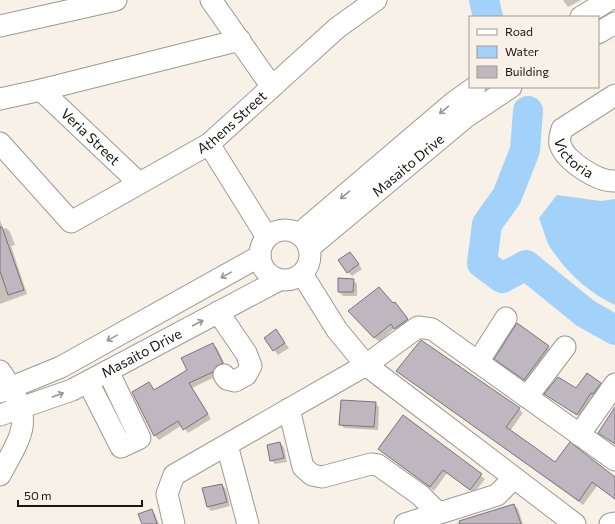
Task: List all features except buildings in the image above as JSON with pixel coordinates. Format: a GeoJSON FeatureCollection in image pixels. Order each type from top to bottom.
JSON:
{"type":"FeatureCollection","features":[{"type":"Feature","properties":{"kind":"street"},"geometry":{"type":"LineString","coordinates":[[0,26],[116,0]]}},
{"type":"Feature","properties":{"kind":"street"},"geometry":{"type":"LineString","coordinates":[[211,0],[272,87]]}},
{"type":"Feature","properties":{"kind":"street","name":"Athens Street"},"geometry":{"type":"LineString","coordinates":[[0,143],[71,222],[209,144],[337,28],[376,0]]}},
{"type":"Feature","properties":{"kind":"street"},"geometry":{"type":"LineString","coordinates":[[583,16],[609,0]]}},
{"type":"Feature","properties":{"kind":"street"},"geometry":{"type":"LineString","coordinates":[[599,32],[615,23]]}},
{"type":"Feature","properties":{"kind":"street"},"geometry":{"type":"LineString","coordinates":[[0,98],[41,90],[240,40]]}},
{"type":"Feature","properties":{"kind":"street","name":"Masaito Drive"},"geometry":{"type":"LineString","coordinates":[[304,241],[454,102],[475,88]]}},
{"type":"Feature","properties":{"kind":"street","name":"Masaito Drive"},"geometry":{"type":"LineString","coordinates":[[304,241],[466,117],[510,88]]}},
{"type":"Feature","properties":{"kind":"street","name":"Veria Street"},"geometry":{"type":"LineString","coordinates":[[41,90],[139,183]]}},
{"type":"Feature","properties":{"kind":"street","name":"Victoria"},"geometry":{"type":"LineString","coordinates":[[615,95],[562,129],[559,137],[560,146],[578,168],[595,176],[615,181]]}},
{"type":"Feature","properties":{"kind":"street"},"geometry":{"type":"LineString","coordinates":[[209,144],[267,237]]}},
{"type":"Feature","properties":{"kind":"street"},"geometry":{"type":"LineString","coordinates":[[286,230],[304,241],[310,262],[302,274],[287,280],[279,280],[265,271],[260,256],[260,249],[267,237],[272,233],[286,230]]}},
{"type":"Feature","properties":{"kind":"street","name":"Masaito Drive"},"geometry":{"type":"LineString","coordinates":[[4,383],[61,367],[260,256]]}},
{"type":"Feature","properties":{"kind":"street"},"geometry":{"type":"LineString","coordinates":[[302,274],[337,330],[366,365],[575,524]]}},
{"type":"Feature","properties":{"kind":"street","name":"Masaito Drive"},"geometry":{"type":"LineString","coordinates":[[0,415],[22,409],[72,390],[279,280]]}},
{"type":"Feature","properties":{"kind":"street"},"geometry":{"type":"LineString","coordinates":[[218,312],[246,353],[251,366],[246,375],[235,381],[227,379],[224,375]]}},
{"type":"Feature","properties":{"kind":"street"},"geometry":{"type":"LineString","coordinates":[[478,362],[506,318]]}},
{"type":"Feature","properties":{"kind":"street"},"geometry":{"type":"LineString","coordinates":[[174,524],[167,494],[174,475],[366,365],[418,327],[432,329],[615,460]]}},
{"type":"Feature","properties":{"kind":"street"},"geometry":{"type":"LineString","coordinates":[[527,397],[564,347]]}},
{"type":"Feature","properties":{"kind":"street"},"geometry":{"type":"LineString","coordinates":[[88,382],[121,447],[140,438],[108,371]]}},
{"type":"Feature","properties":{"kind":"street"},"geometry":{"type":"LineString","coordinates":[[0,475],[19,441],[22,431],[22,409],[4,383]]}},
{"type":"Feature","properties":{"kind":"street"},"geometry":{"type":"LineString","coordinates":[[579,435],[615,384]]}},
{"type":"Feature","properties":{"kind":"street"},"geometry":{"type":"LineString","coordinates":[[288,409],[303,467],[312,475],[322,477],[371,464],[378,465],[420,495],[438,513]]}},
{"type":"Feature","properties":{"kind":"street"},"geometry":{"type":"LineString","coordinates":[[227,445],[248,524]]}},
{"type":"Feature","properties":{"kind":"street"},"geometry":{"type":"LineString","coordinates":[[404,524],[497,495],[514,478]]}},
{"type":"Feature","properties":{"kind":"street"},"geometry":{"type":"LineString","coordinates":[[610,524],[615,523]]}},
{"type":"Feature","properties":{"kind":"water"},"geometry":{"type":"Polygon","coordinates":[[[557,195],[601,201],[615,199],[615,305],[587,288],[579,281],[563,265],[548,244],[539,218],[557,195]]]}},
{"type":"Feature","properties":{"kind":"waterway"},"geometry":{"type":"LineString","coordinates":[[484,0],[488,16]]}},
{"type":"Feature","properties":{"kind":"waterway"},"geometry":{"type":"LineString","coordinates":[[528,111],[525,150],[507,196],[487,224],[482,263],[502,278],[526,265],[585,313],[615,330]]}}]}
